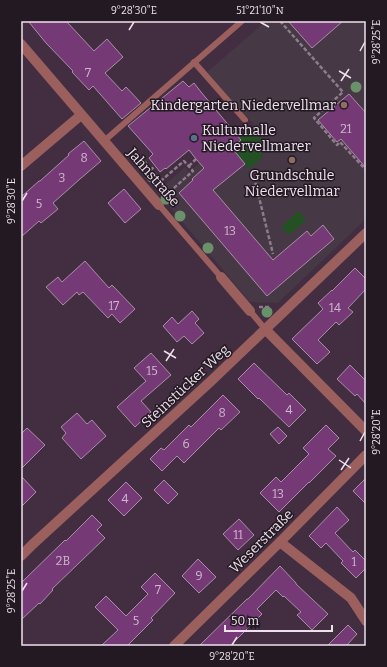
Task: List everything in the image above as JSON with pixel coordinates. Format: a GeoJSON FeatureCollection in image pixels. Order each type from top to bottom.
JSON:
{"type":"FeatureCollection","features":[{"type":"Feature","properties":{"kind":"street","name":"Jahnstraße"},"geometry":{"type":"LineString","coordinates":[[21,44],[104,141],[161,202]]}},
{"type":"Feature","properties":{"kind":"street"},"geometry":{"type":"LineString","coordinates":[[21,166],[81,115]]}},
{"type":"Feature","properties":{"kind":"street","name":"Steinstücker Weg"},"geometry":{"type":"LineString","coordinates":[[21,556],[210,382],[366,233]]}},
{"type":"Feature","properties":{"kind":"street","name":"Jahnstraße"},"geometry":{"type":"LineString","coordinates":[[221,277],[248,309]]}},
{"type":"Feature","properties":{"kind":"street"},"geometry":{"type":"LineString","coordinates":[[265,329],[366,431]]}},
{"type":"Feature","properties":{"kind":"street","name":"Weserstraße"},"geometry":{"type":"LineString","coordinates":[[174,646],[366,455]]}},
{"type":"Feature","properties":{"kind":"street"},"geometry":{"type":"LineString","coordinates":[[280,542],[351,598],[366,621]]}},
{"type":"Feature","properties":{"kind":"lane"},"geometry":{"type":"LineString","coordinates":[[104,141],[242,21]]}},
{"type":"Feature","properties":{"kind":"lane"},"geometry":{"type":"LineString","coordinates":[[194,62],[245,120]]}},
{"type":"Feature","properties":{"kind":"lane","name":"Jahnstraße"},"geometry":{"type":"LineString","coordinates":[[161,202],[221,277]]}},
{"type":"Feature","properties":{"kind":"lane","name":"Jahnstraße"},"geometry":{"type":"LineString","coordinates":[[248,309],[265,329]]}},
{"type":"Feature","properties":{"kind":"path"},"geometry":{"type":"LineString","coordinates":[[280,21],[343,92],[314,118],[337,145],[340,142],[366,170]]}},
{"type":"Feature","properties":{"kind":"path"},"geometry":{"type":"LineString","coordinates":[[189,166],[196,159]]}},
{"type":"Feature","properties":{"kind":"path"},"geometry":{"type":"LineString","coordinates":[[153,187],[184,161],[193,171],[161,202]]}},
{"type":"Feature","properties":{"kind":"path"},"geometry":{"type":"LineString","coordinates":[[254,177],[273,254]]}},
{"type":"Feature","properties":{"kind":"path"},"geometry":{"type":"LineString","coordinates":[[248,309],[287,308]]}},
{"type":"Feature","properties":{"kind":"shaded area","name":"Grundschule Niedervellmar"},"geometry":{"type":"Polygon","coordinates":[[[266,21],[361,21],[366,27],[366,219],[278,303],[250,302],[157,192],[185,167],[189,172],[206,157],[225,180],[245,164],[232,148],[254,125],[207,72],[266,21]]]}},
{"type":"Feature","properties":{"kind":"green space"},"geometry":{"type":"Polygon","coordinates":[[[251,129],[265,145],[260,160],[249,169],[232,148],[241,140],[240,138],[251,129]]]}},
{"type":"Feature","properties":{"kind":"green space"},"geometry":{"type":"Polygon","coordinates":[[[299,211],[306,220],[289,235],[281,227],[299,211]]]}},
{"type":"Feature","properties":{"kind":"building"},"geometry":{"type":"Polygon","coordinates":[[[28,21],[66,21],[94,51],[107,39],[123,57],[105,73],[122,91],[126,87],[141,103],[122,119],[93,86],[89,90],[28,21]]]}},
{"type":"Feature","properties":{"kind":"building"},"geometry":{"type":"Polygon","coordinates":[[[288,21],[343,21],[312,48],[288,21]]]}},
{"type":"Feature","properties":{"kind":"building"},"geometry":{"type":"Polygon","coordinates":[[[183,81],[189,87],[194,83],[241,140],[232,148],[245,164],[213,190],[273,260],[307,231],[311,236],[323,225],[334,239],[267,296],[179,193],[204,168],[189,150],[166,169],[165,168],[160,172],[149,158],[153,154],[128,126],[183,81]]]}},
{"type":"Feature","properties":{"kind":"building"},"geometry":{"type":"Polygon","coordinates":[[[349,94],[366,113],[366,168],[341,139],[337,142],[318,120],[349,94]]]}},
{"type":"Feature","properties":{"kind":"building"},"geometry":{"type":"Polygon","coordinates":[[[84,141],[101,161],[53,203],[58,209],[41,223],[39,221],[21,237],[21,197],[84,141]]]}},
{"type":"Feature","properties":{"kind":"building"},"geometry":{"type":"Polygon","coordinates":[[[124,189],[141,209],[125,223],[108,203],[124,189]]]}},
{"type":"Feature","properties":{"kind":"building"},"geometry":{"type":"Polygon","coordinates":[[[85,261],[109,288],[112,285],[135,309],[120,323],[112,314],[108,318],[83,292],[79,295],[77,292],[63,305],[46,287],[58,277],[62,282],[85,261]]]}},
{"type":"Feature","properties":{"kind":"building"},"geometry":{"type":"Polygon","coordinates":[[[355,268],[366,279],[366,289],[348,308],[353,312],[339,325],[336,322],[318,340],[330,352],[317,364],[292,339],[323,309],[318,303],[355,268]]]}},
{"type":"Feature","properties":{"kind":"building"},"geometry":{"type":"Polygon","coordinates":[[[192,311],[199,319],[195,323],[204,333],[192,344],[184,336],[177,342],[163,326],[172,317],[178,324],[192,311]]]}},
{"type":"Feature","properties":{"kind":"building"},"geometry":{"type":"Polygon","coordinates":[[[151,353],[171,375],[141,401],[151,412],[135,427],[117,407],[146,381],[134,368],[151,353]]]}},
{"type":"Feature","properties":{"kind":"building"},"geometry":{"type":"Polygon","coordinates":[[[254,363],[287,395],[289,393],[306,410],[289,427],[238,379],[254,363]]]}},
{"type":"Feature","properties":{"kind":"building"},"geometry":{"type":"Polygon","coordinates":[[[350,365],[366,381],[366,404],[357,394],[355,396],[337,379],[350,365]]]}},
{"type":"Feature","properties":{"kind":"building"},"geometry":{"type":"Polygon","coordinates":[[[223,395],[240,412],[221,430],[219,428],[184,463],[177,456],[162,471],[150,459],[161,448],[164,450],[189,425],[191,427],[223,395]]]}},
{"type":"Feature","properties":{"kind":"building"},"geometry":{"type":"Polygon","coordinates":[[[77,413],[87,424],[92,420],[106,436],[81,459],[62,438],[66,433],[61,427],[77,413]]]}},
{"type":"Feature","properties":{"kind":"building"},"geometry":{"type":"Polygon","coordinates":[[[326,425],[339,438],[328,449],[336,456],[279,512],[260,493],[276,477],[281,482],[309,454],[303,448],[326,425]]]}},
{"type":"Feature","properties":{"kind":"building"},"geometry":{"type":"Polygon","coordinates":[[[278,427],[287,436],[279,444],[270,434],[278,427]]]}},
{"type":"Feature","properties":{"kind":"building"},"geometry":{"type":"Polygon","coordinates":[[[27,428],[45,445],[21,469],[21,434],[27,428]]]}},
{"type":"Feature","properties":{"kind":"building"},"geometry":{"type":"Polygon","coordinates":[[[21,476],[36,492],[21,507],[21,476]]]}},
{"type":"Feature","properties":{"kind":"building"},"geometry":{"type":"Polygon","coordinates":[[[366,478],[366,504],[353,491],[366,478]]]}},
{"type":"Feature","properties":{"kind":"building"},"geometry":{"type":"Polygon","coordinates":[[[164,480],[178,494],[168,504],[154,490],[164,480]]]}},
{"type":"Feature","properties":{"kind":"building"},"geometry":{"type":"Polygon","coordinates":[[[126,482],[142,498],[124,516],[108,500],[126,482]]]}},
{"type":"Feature","properties":{"kind":"building"},"geometry":{"type":"Polygon","coordinates":[[[337,507],[349,520],[335,533],[353,552],[355,550],[366,561],[366,568],[356,578],[341,563],[343,561],[326,543],[321,548],[309,536],[337,507]]]}},
{"type":"Feature","properties":{"kind":"building"},"geometry":{"type":"Polygon","coordinates":[[[92,515],[102,525],[97,530],[105,538],[52,589],[53,590],[40,604],[39,603],[21,620],[21,583],[92,515]]]}},
{"type":"Feature","properties":{"kind":"building"},"geometry":{"type":"Polygon","coordinates":[[[239,519],[254,535],[238,550],[223,534],[239,519]]]}},
{"type":"Feature","properties":{"kind":"building"},"geometry":{"type":"Polygon","coordinates":[[[198,559],[216,577],[199,593],[182,576],[198,559]]]}},
{"type":"Feature","properties":{"kind":"building"},"geometry":{"type":"Polygon","coordinates":[[[280,566],[296,584],[328,614],[312,630],[297,615],[301,612],[276,590],[257,609],[262,614],[230,646],[199,646],[248,599],[280,566]]]}},
{"type":"Feature","properties":{"kind":"building"},"geometry":{"type":"Polygon","coordinates":[[[155,573],[175,593],[151,618],[153,620],[127,646],[101,646],[118,630],[95,607],[106,596],[126,616],[148,594],[141,587],[155,573]]]}},
{"type":"Feature","properties":{"kind":"building"},"geometry":{"type":"Polygon","coordinates":[[[348,625],[357,634],[346,646],[327,646],[348,625]]]}},
{"type":"Feature","properties":{"kind":"place","name":"Kindergarten Niedervellmar"},"geometry":{"type":"Point","coordinates":[344,105]}},
{"type":"Feature","properties":{"kind":"place","name":"Kulturhalle Niedervellmarer"},"geometry":{"type":"Point","coordinates":[194,138]}},
{"type":"Feature","properties":{"kind":"place","name":"Grundschule Niedervellmar"},"geometry":{"type":"Point","coordinates":[292,160]}}]}
